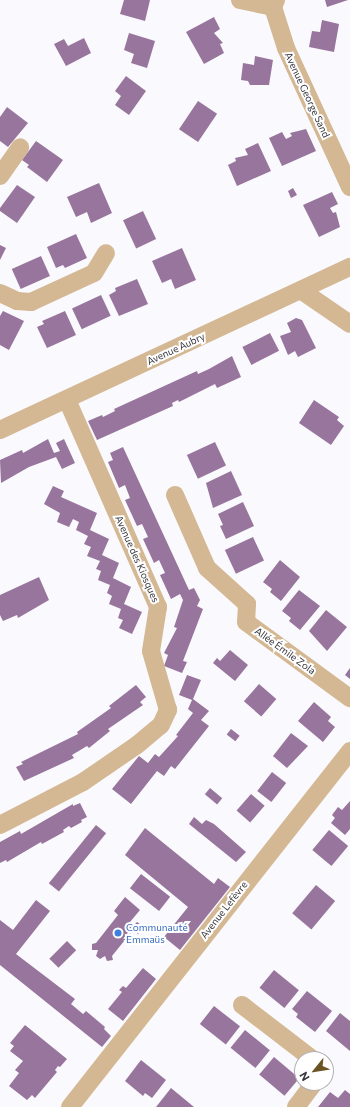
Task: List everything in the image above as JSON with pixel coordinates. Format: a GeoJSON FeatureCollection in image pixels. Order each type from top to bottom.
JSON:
{"type":"FeatureCollection","features":[{"type":"Feature","properties":{"kind":"street"},"geometry":{"type":"LineString","coordinates":[[240,0],[274,4]]}},
{"type":"Feature","properties":{"kind":"street","name":"Avenue George Sand"},"geometry":{"type":"LineString","coordinates":[[274,4],[286,48],[350,187]]}},
{"type":"Feature","properties":{"kind":"street"},"geometry":{"type":"LineString","coordinates":[[0,176],[20,148]]}},
{"type":"Feature","properties":{"kind":"street"},"geometry":{"type":"LineString","coordinates":[[0,293],[17,301],[31,302],[94,273],[106,253]]}},
{"type":"Feature","properties":{"kind":"street","name":"Avenue Aubry"},"geometry":{"type":"LineString","coordinates":[[0,430],[302,291],[350,267]]}},
{"type":"Feature","properties":{"kind":"street"},"geometry":{"type":"LineString","coordinates":[[302,291],[350,324]]}},
{"type":"Feature","properties":{"kind":"street","name":"Avenue des Kiosques"},"geometry":{"type":"LineString","coordinates":[[0,825],[83,782],[137,746],[161,725],[168,710],[150,650],[158,608],[67,400]]}},
{"type":"Feature","properties":{"kind":"street","name":"Allée Émile Zola"},"geometry":{"type":"LineString","coordinates":[[175,495],[207,568],[247,604],[246,622],[350,698]]}},
{"type":"Feature","properties":{"kind":"street","name":"Avenue Lefèvre"},"geometry":{"type":"LineString","coordinates":[[70,1107],[349,756]]}},
{"type":"Feature","properties":{"kind":"street"},"geometry":{"type":"LineString","coordinates":[[242,1005],[302,1051]]}},
{"type":"Feature","properties":{"kind":"street"},"geometry":{"type":"LineString","coordinates":[[296,1107],[308,1091]]}},
{"type":"Feature","properties":{"kind":"building"},"geometry":{"type":"Polygon","coordinates":[[[124,0],[150,0],[145,21],[120,14],[124,0]]]}},
{"type":"Feature","properties":{"kind":"building"},"geometry":{"type":"Polygon","coordinates":[[[325,0],[348,0],[327,7],[325,0]]]}},
{"type":"Feature","properties":{"kind":"building"},"geometry":{"type":"Polygon","coordinates":[[[214,17],[220,29],[214,33],[223,43],[220,44],[224,53],[204,64],[186,32],[214,17]]]}},
{"type":"Feature","properties":{"kind":"building"},"geometry":{"type":"Polygon","coordinates":[[[322,20],[339,24],[334,52],[309,47],[312,31],[320,32],[322,20]]]}},
{"type":"Feature","properties":{"kind":"building"},"geometry":{"type":"Polygon","coordinates":[[[129,33],[155,41],[147,68],[131,63],[134,54],[124,50],[129,33]]]}},
{"type":"Feature","properties":{"kind":"building"},"geometry":{"type":"Polygon","coordinates":[[[84,38],[91,53],[66,66],[54,44],[64,39],[68,46],[84,38]]]}},
{"type":"Feature","properties":{"kind":"building"},"geometry":{"type":"Polygon","coordinates":[[[255,56],[273,60],[269,85],[250,85],[248,81],[241,80],[243,63],[254,65],[255,56]]]}},
{"type":"Feature","properties":{"kind":"building"},"geometry":{"type":"Polygon","coordinates":[[[126,76],[146,91],[129,115],[115,105],[121,96],[115,91],[126,76]]]}},
{"type":"Feature","properties":{"kind":"building"},"geometry":{"type":"Polygon","coordinates":[[[198,101],[217,114],[198,142],[179,129],[198,101]]]}},
{"type":"Feature","properties":{"kind":"building"},"geometry":{"type":"Polygon","coordinates":[[[7,107],[28,123],[8,147],[0,141],[0,117],[7,107]]]}},
{"type":"Feature","properties":{"kind":"building"},"geometry":{"type":"Polygon","coordinates":[[[306,129],[316,151],[282,166],[269,138],[282,132],[286,139],[292,136],[290,133],[306,129]]]}},
{"type":"Feature","properties":{"kind":"building"},"geometry":{"type":"Polygon","coordinates":[[[36,141],[63,160],[47,182],[27,167],[29,165],[22,160],[36,141]]]}},
{"type":"Feature","properties":{"kind":"building"},"geometry":{"type":"Polygon","coordinates":[[[258,143],[271,171],[237,186],[228,165],[236,161],[235,158],[248,155],[245,149],[258,143]]]}},
{"type":"Feature","properties":{"kind":"building"},"geometry":{"type":"Polygon","coordinates":[[[99,183],[112,213],[91,223],[87,212],[76,217],[67,197],[99,183]]]}},
{"type":"Feature","properties":{"kind":"building"},"geometry":{"type":"Polygon","coordinates":[[[17,185],[35,197],[17,223],[0,211],[0,208],[17,185]]]}},
{"type":"Feature","properties":{"kind":"building"},"geometry":{"type":"Polygon","coordinates":[[[293,188],[297,195],[291,198],[288,191],[293,188]]]}},
{"type":"Feature","properties":{"kind":"building"},"geometry":{"type":"Polygon","coordinates":[[[332,192],[338,204],[330,208],[333,213],[336,212],[340,227],[319,237],[303,205],[332,192]]]}},
{"type":"Feature","properties":{"kind":"building"},"geometry":{"type":"Polygon","coordinates":[[[143,211],[156,239],[136,248],[123,220],[143,211]]]}},
{"type":"Feature","properties":{"kind":"building"},"geometry":{"type":"Polygon","coordinates":[[[76,234],[87,258],[65,268],[63,265],[56,268],[47,247],[76,234]]]}},
{"type":"Feature","properties":{"kind":"building"},"geometry":{"type":"Polygon","coordinates":[[[0,245],[6,248],[0,260],[0,245]]]}},
{"type":"Feature","properties":{"kind":"building"},"geometry":{"type":"Polygon","coordinates":[[[182,248],[196,280],[175,289],[171,279],[162,283],[152,261],[182,248]]]}},
{"type":"Feature","properties":{"kind":"building"},"geometry":{"type":"Polygon","coordinates":[[[41,256],[50,276],[21,289],[12,269],[41,256]]]}},
{"type":"Feature","properties":{"kind":"building"},"geometry":{"type":"Polygon","coordinates":[[[137,279],[148,304],[119,316],[109,295],[116,291],[115,288],[137,279]]]}},
{"type":"Feature","properties":{"kind":"building"},"geometry":{"type":"Polygon","coordinates":[[[101,295],[111,316],[82,329],[72,309],[101,295]]]}},
{"type":"Feature","properties":{"kind":"building"},"geometry":{"type":"Polygon","coordinates":[[[3,311],[24,321],[9,350],[0,345],[0,316],[3,311]]]}},
{"type":"Feature","properties":{"kind":"building"},"geometry":{"type":"Polygon","coordinates":[[[65,311],[76,335],[47,348],[37,327],[44,324],[42,321],[65,311]]]}},
{"type":"Feature","properties":{"kind":"building"},"geometry":{"type":"Polygon","coordinates":[[[296,318],[302,320],[316,348],[298,357],[295,351],[288,355],[280,336],[291,332],[287,323],[296,318]]]}},
{"type":"Feature","properties":{"kind":"building"},"geometry":{"type":"Polygon","coordinates":[[[270,333],[279,351],[251,365],[242,347],[270,333]]]}},
{"type":"Feature","properties":{"kind":"building"},"geometry":{"type":"Polygon","coordinates":[[[232,356],[241,377],[217,388],[215,384],[179,402],[178,400],[172,403],[173,406],[97,440],[88,421],[102,415],[103,417],[115,411],[114,409],[197,371],[198,374],[232,356]]]}},
{"type":"Feature","properties":{"kind":"building"},"geometry":{"type":"Polygon","coordinates":[[[314,400],[339,417],[337,420],[344,426],[331,445],[299,423],[314,400]]]}},
{"type":"Feature","properties":{"kind":"building"},"geometry":{"type":"Polygon","coordinates":[[[48,439],[54,453],[60,451],[56,443],[64,439],[75,463],[62,469],[56,457],[29,467],[1,483],[0,460],[22,450],[23,453],[48,439]]]}},
{"type":"Feature","properties":{"kind":"building"},"geometry":{"type":"Polygon","coordinates":[[[215,442],[226,466],[198,479],[187,455],[215,442]]]}},
{"type":"Feature","properties":{"kind":"building"},"geometry":{"type":"Polygon","coordinates":[[[123,447],[189,590],[194,588],[200,600],[197,606],[203,609],[183,661],[187,662],[182,673],[164,666],[168,655],[164,653],[177,628],[174,627],[183,600],[180,594],[171,599],[160,575],[165,573],[159,560],[154,563],[143,539],[148,537],[142,524],[137,526],[125,500],[130,498],[125,485],[119,488],[108,462],[113,460],[110,453],[123,447]]]}},
{"type":"Feature","properties":{"kind":"building"},"geometry":{"type":"Polygon","coordinates":[[[231,471],[242,495],[213,508],[206,483],[231,471]]]}},
{"type":"Feature","properties":{"kind":"building"},"geometry":{"type":"Polygon","coordinates":[[[53,486],[64,491],[61,497],[97,513],[90,530],[109,539],[102,555],[119,563],[113,578],[131,587],[124,604],[142,612],[132,634],[119,628],[123,620],[118,618],[121,609],[109,604],[112,596],[107,593],[110,585],[98,580],[101,571],[96,569],[100,561],[87,556],[91,547],[84,544],[88,536],[76,530],[79,522],[73,519],[69,527],[57,522],[60,513],[44,504],[53,486]]]}},
{"type":"Feature","properties":{"kind":"building"},"geometry":{"type":"Polygon","coordinates":[[[243,502],[254,526],[226,539],[220,526],[223,525],[218,514],[243,502]]]}},
{"type":"Feature","properties":{"kind":"building"},"geometry":{"type":"Polygon","coordinates":[[[253,537],[264,561],[236,574],[225,550],[253,537]]]}},
{"type":"Feature","properties":{"kind":"building"},"geometry":{"type":"Polygon","coordinates":[[[280,560],[300,577],[281,601],[270,592],[272,589],[263,582],[280,560]]]}},
{"type":"Feature","properties":{"kind":"building"},"geometry":{"type":"Polygon","coordinates":[[[39,577],[49,600],[18,618],[17,615],[3,621],[0,615],[0,595],[39,577]]]}},
{"type":"Feature","properties":{"kind":"building"},"geometry":{"type":"Polygon","coordinates":[[[299,590],[320,606],[300,630],[289,621],[291,618],[282,611],[299,590]]]}},
{"type":"Feature","properties":{"kind":"building"},"geometry":{"type":"Polygon","coordinates":[[[326,610],[347,627],[327,651],[309,631],[326,610]]]}},
{"type":"Feature","properties":{"kind":"building"},"geometry":{"type":"Polygon","coordinates":[[[230,650],[248,665],[235,681],[213,663],[217,658],[220,661],[230,650]]]}},
{"type":"Feature","properties":{"kind":"building"},"geometry":{"type":"Polygon","coordinates":[[[350,668],[350,679],[345,675],[350,668]]]}},
{"type":"Feature","properties":{"kind":"building"},"geometry":{"type":"Polygon","coordinates":[[[187,675],[201,680],[193,699],[209,711],[201,720],[209,726],[175,769],[171,766],[164,776],[157,771],[131,804],[112,789],[139,756],[148,763],[155,754],[159,757],[178,736],[176,735],[193,713],[188,709],[192,700],[179,695],[187,675]]]}},
{"type":"Feature","properties":{"kind":"building"},"geometry":{"type":"Polygon","coordinates":[[[259,684],[276,699],[261,716],[244,701],[259,684]]]}},
{"type":"Feature","properties":{"kind":"building"},"geometry":{"type":"Polygon","coordinates":[[[136,685],[146,697],[140,702],[143,705],[108,729],[110,731],[89,748],[87,746],[72,755],[74,758],[24,781],[16,767],[23,764],[21,762],[78,734],[77,732],[111,708],[109,706],[136,685]]]}},
{"type":"Feature","properties":{"kind":"building"},"geometry":{"type":"Polygon","coordinates":[[[314,702],[331,717],[328,721],[335,727],[323,742],[298,721],[314,702]]]}},
{"type":"Feature","properties":{"kind":"building"},"geometry":{"type":"Polygon","coordinates":[[[231,729],[240,736],[235,741],[227,735],[231,729]]]}},
{"type":"Feature","properties":{"kind":"building"},"geometry":{"type":"Polygon","coordinates":[[[291,733],[308,746],[287,768],[273,756],[291,733]]]}},
{"type":"Feature","properties":{"kind":"building"},"geometry":{"type":"Polygon","coordinates":[[[272,772],[286,783],[271,802],[257,791],[272,772]]]}},
{"type":"Feature","properties":{"kind":"building"},"geometry":{"type":"Polygon","coordinates":[[[210,788],[222,798],[217,804],[205,794],[210,788]]]}},
{"type":"Feature","properties":{"kind":"building"},"geometry":{"type":"Polygon","coordinates":[[[251,794],[265,806],[250,822],[237,811],[251,794]]]}},
{"type":"Feature","properties":{"kind":"building"},"geometry":{"type":"Polygon","coordinates":[[[350,801],[350,829],[345,835],[331,823],[335,818],[332,815],[338,807],[342,810],[350,801]]]}},
{"type":"Feature","properties":{"kind":"building"},"geometry":{"type":"Polygon","coordinates":[[[80,803],[87,817],[81,820],[82,822],[71,828],[69,826],[63,830],[64,832],[42,844],[41,842],[7,862],[6,860],[0,863],[0,842],[20,831],[21,834],[73,804],[73,806],[80,803]]]}},
{"type":"Feature","properties":{"kind":"building"},"geometry":{"type":"Polygon","coordinates":[[[194,817],[202,824],[206,820],[214,824],[246,852],[236,862],[189,824],[194,817]]]}},
{"type":"Feature","properties":{"kind":"building"},"geometry":{"type":"Polygon","coordinates":[[[96,825],[106,833],[59,891],[49,883],[96,825]]]}},
{"type":"Feature","properties":{"kind":"building"},"geometry":{"type":"Polygon","coordinates":[[[145,828],[214,884],[218,878],[230,887],[180,950],[164,937],[188,907],[125,855],[145,828]]]}},
{"type":"Feature","properties":{"kind":"building"},"geometry":{"type":"Polygon","coordinates":[[[329,830],[348,846],[331,866],[312,850],[329,830]]]}},
{"type":"Feature","properties":{"kind":"building"},"geometry":{"type":"Polygon","coordinates":[[[141,874],[170,897],[159,911],[130,888],[141,874]]]}},
{"type":"Feature","properties":{"kind":"building"},"geometry":{"type":"Polygon","coordinates":[[[316,885],[335,901],[311,929],[292,913],[316,885]]]}},
{"type":"Feature","properties":{"kind":"building"},"geometry":{"type":"Polygon","coordinates":[[[125,897],[140,910],[130,922],[134,925],[137,922],[144,927],[138,934],[133,930],[112,956],[113,960],[107,961],[105,956],[100,959],[96,956],[98,950],[92,950],[92,944],[96,943],[118,915],[114,911],[125,897]]]}},
{"type":"Feature","properties":{"kind":"building"},"geometry":{"type":"Polygon","coordinates":[[[36,900],[50,911],[16,954],[75,999],[71,1004],[83,1014],[86,1011],[105,1027],[104,1029],[111,1036],[102,1047],[0,965],[0,920],[13,930],[36,900]]]}},
{"type":"Feature","properties":{"kind":"building"},"geometry":{"type":"Polygon","coordinates":[[[67,941],[76,950],[59,968],[49,959],[67,941]]]}},
{"type":"Feature","properties":{"kind":"building"},"geometry":{"type":"Polygon","coordinates":[[[143,968],[156,979],[123,1021],[108,1009],[122,992],[119,990],[123,986],[126,988],[143,968]]]}},
{"type":"Feature","properties":{"kind":"building"},"geometry":{"type":"Polygon","coordinates":[[[274,970],[299,990],[284,1008],[260,988],[274,970]]]}},
{"type":"Feature","properties":{"kind":"building"},"geometry":{"type":"Polygon","coordinates":[[[307,991],[332,1011],[315,1032],[296,1017],[298,1014],[292,1009],[307,991]]]}},
{"type":"Feature","properties":{"kind":"building"},"geometry":{"type":"Polygon","coordinates":[[[214,1006],[240,1026],[226,1044],[200,1024],[214,1006]]]}},
{"type":"Feature","properties":{"kind":"building"},"geometry":{"type":"Polygon","coordinates":[[[340,1013],[350,1021],[350,1051],[326,1031],[340,1013]]]}},
{"type":"Feature","properties":{"kind":"building"},"geometry":{"type":"Polygon","coordinates":[[[25,1025],[67,1059],[60,1067],[58,1066],[55,1070],[57,1072],[35,1098],[32,1095],[27,1100],[9,1086],[19,1073],[15,1070],[23,1061],[10,1051],[14,1046],[10,1043],[25,1025]]]}},
{"type":"Feature","properties":{"kind":"building"},"geometry":{"type":"Polygon","coordinates":[[[245,1030],[270,1050],[255,1068],[231,1048],[245,1030]]]}},
{"type":"Feature","properties":{"kind":"building"},"geometry":{"type":"Polygon","coordinates":[[[274,1057],[294,1074],[294,1085],[284,1096],[259,1075],[274,1057]]]}},
{"type":"Feature","properties":{"kind":"building"},"geometry":{"type":"Polygon","coordinates":[[[141,1060],[166,1080],[152,1098],[145,1093],[143,1096],[125,1081],[141,1060]]]}},
{"type":"Feature","properties":{"kind":"building"},"geometry":{"type":"Polygon","coordinates":[[[171,1088],[194,1107],[156,1107],[171,1088]]]}},
{"type":"Feature","properties":{"kind":"building"},"geometry":{"type":"Polygon","coordinates":[[[345,1090],[350,1094],[350,1107],[318,1107],[330,1092],[338,1098],[345,1090]]]}},
{"type":"Feature","properties":{"kind":"place","name":"Communauté Emmaüs"},"geometry":{"type":"Point","coordinates":[118,933]}}]}
